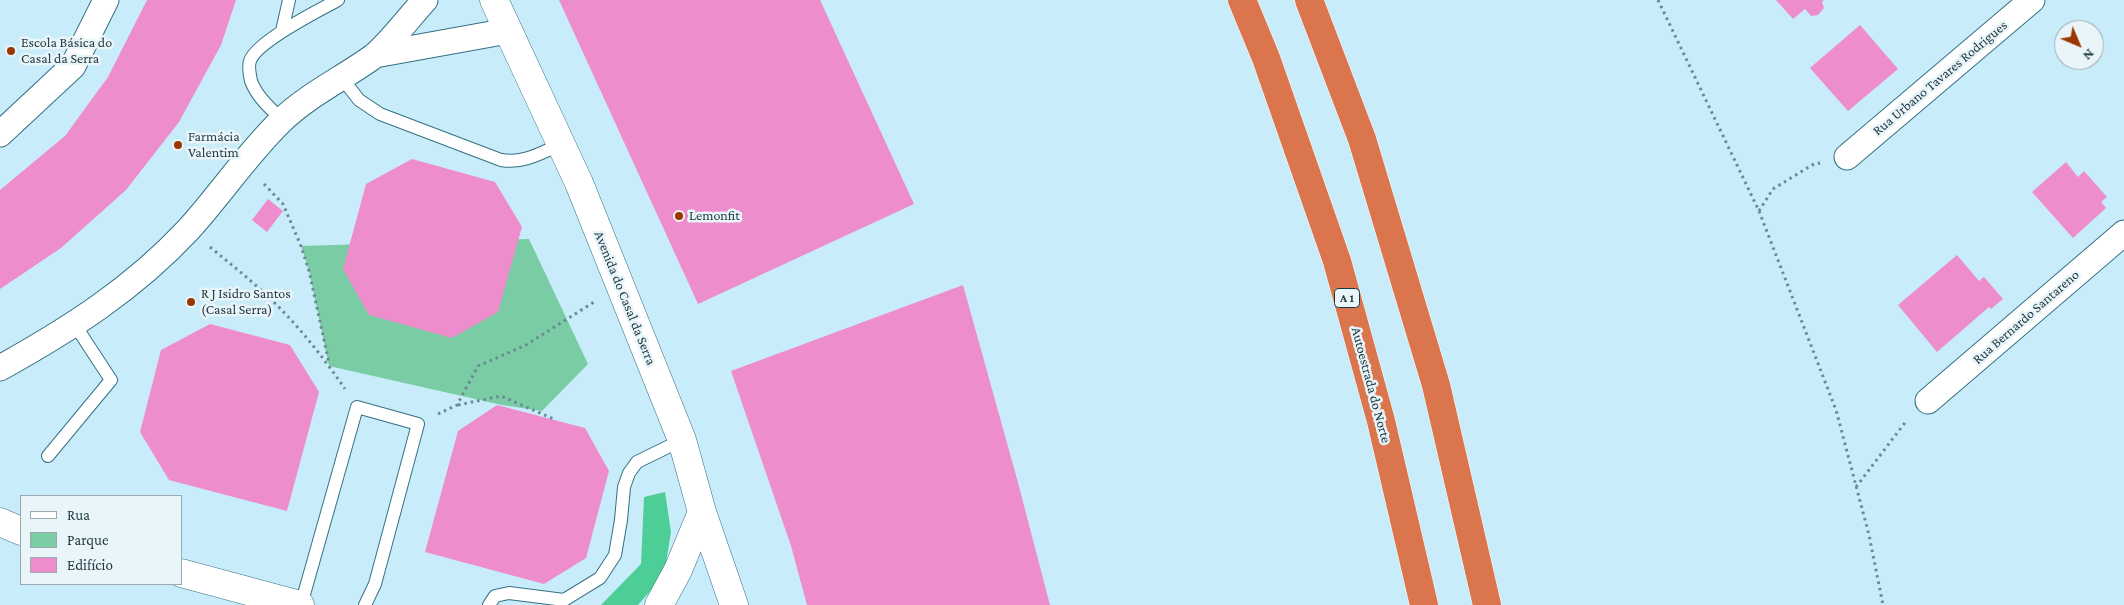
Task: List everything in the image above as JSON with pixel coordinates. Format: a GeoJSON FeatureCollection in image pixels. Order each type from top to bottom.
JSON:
{"type":"FeatureCollection","features":[{"type":"Feature","properties":{"kind":"highway","name":"Autoestrada do Norte"},"geometry":{"type":"LineString","coordinates":[[1242,0],[1266,58],[1337,260],[1381,421],[1424,605]]}},
{"type":"Feature","properties":{"kind":"highway"},"geometry":{"type":"LineString","coordinates":[[1309,0],[1362,139],[1436,385],[1488,605]]}},
{"type":"Feature","properties":{"kind":"street"},"geometry":{"type":"LineString","coordinates":[[0,134],[73,66],[106,0]]}},
{"type":"Feature","properties":{"kind":"street"},"geometry":{"type":"LineString","coordinates":[[0,368],[75,325],[119,294],[160,259],[188,229],[244,161],[282,120],[375,55],[425,0]]}},
{"type":"Feature","properties":{"kind":"street","name":"Avenida do Casal da Serra"},"geometry":{"type":"LineString","coordinates":[[494,0],[579,183],[682,440],[702,512],[734,605]]}},
{"type":"Feature","properties":{"kind":"street","name":"Rua Urbano Tavares Rodrigues"},"geometry":{"type":"LineString","coordinates":[[1847,156],[2032,0]]}},
{"type":"Feature","properties":{"kind":"street"},"geometry":{"type":"LineString","coordinates":[[375,55],[508,31]]}},
{"type":"Feature","properties":{"kind":"street","name":"Rua Bernardo Santareno"},"geometry":{"type":"LineString","coordinates":[[1928,401],[2124,233]]}},
{"type":"Feature","properties":{"kind":"street"},"geometry":{"type":"LineString","coordinates":[[659,605],[678,570],[702,512]]}},
{"type":"Feature","properties":{"kind":"street"},"geometry":{"type":"LineString","coordinates":[[0,522],[20,530]]}},
{"type":"Feature","properties":{"kind":"street"},"geometry":{"type":"LineString","coordinates":[[182,573],[301,605]]}},
{"type":"Feature","properties":{"kind":"lane"},"geometry":{"type":"LineString","coordinates":[[282,31],[289,0]]}},
{"type":"Feature","properties":{"kind":"lane"},"geometry":{"type":"LineString","coordinates":[[282,120],[258,94],[250,79],[250,61],[256,53],[282,31],[338,0]]}},
{"type":"Feature","properties":{"kind":"lane"},"geometry":{"type":"LineString","coordinates":[[341,77],[360,100],[380,114],[501,160],[513,162],[525,160],[561,144]]}},
{"type":"Feature","properties":{"kind":"lane"},"geometry":{"type":"LineString","coordinates":[[48,456],[111,380],[75,325]]}},
{"type":"Feature","properties":{"kind":"lane"},"geometry":{"type":"LineString","coordinates":[[301,605],[357,407],[418,424],[374,584],[364,605]]}},
{"type":"Feature","properties":{"kind":"lane"},"geometry":{"type":"LineString","coordinates":[[489,605],[495,596],[508,593],[564,600],[600,578],[615,555],[624,487],[629,473],[637,462],[682,440]]}},
{"type":"Feature","properties":{"kind":"path"},"geometry":{"type":"LineString","coordinates":[[1658,0],[1760,211],[1836,410],[1870,535],[1882,605]]}},
{"type":"Feature","properties":{"kind":"path"},"geometry":{"type":"LineString","coordinates":[[1760,211],[1774,189],[1812,165],[1847,156]]}},
{"type":"Feature","properties":{"kind":"path"},"geometry":{"type":"LineString","coordinates":[[244,161],[283,204],[301,246],[309,271],[329,366]]}},
{"type":"Feature","properties":{"kind":"path"},"geometry":{"type":"LineString","coordinates":[[188,229],[263,292],[293,321],[329,366],[357,407]]}},
{"type":"Feature","properties":{"kind":"path"},"geometry":{"type":"LineString","coordinates":[[457,405],[478,366],[526,345],[620,286]]}},
{"type":"Feature","properties":{"kind":"path"},"geometry":{"type":"LineString","coordinates":[[418,424],[457,405],[501,396],[556,420]]}},
{"type":"Feature","properties":{"kind":"path"},"geometry":{"type":"LineString","coordinates":[[1856,487],[1910,415],[1928,401]]}},
{"type":"Feature","properties":{"kind":"green space"},"geometry":{"type":"Polygon","coordinates":[[[529,239],[588,364],[542,411],[502,405],[329,366],[309,271],[301,246],[529,239]]]}},
{"type":"Feature","properties":{"kind":"green space"},"geometry":{"type":"Polygon","coordinates":[[[665,492],[671,532],[664,575],[638,605],[601,605],[641,564],[644,497],[665,492]]]}},
{"type":"Feature","properties":{"kind":"building"},"geometry":{"type":"Polygon","coordinates":[[[147,0],[236,0],[221,45],[179,122],[126,190],[61,248],[0,289],[0,190],[65,136],[108,77],[147,0]]]}},
{"type":"Feature","properties":{"kind":"building"},"geometry":{"type":"Polygon","coordinates":[[[559,0],[820,0],[914,204],[698,304],[559,0]]]}},
{"type":"Feature","properties":{"kind":"building"},"geometry":{"type":"Polygon","coordinates":[[[1776,0],[1824,0],[1822,2],[1824,8],[1818,15],[1811,16],[1805,9],[1793,19],[1776,0]]]}},
{"type":"Feature","properties":{"kind":"building"},"geometry":{"type":"Polygon","coordinates":[[[1860,25],[1898,69],[1848,111],[1810,68],[1860,25]]]}},
{"type":"Feature","properties":{"kind":"building"},"geometry":{"type":"Polygon","coordinates":[[[412,159],[495,182],[522,227],[498,312],[452,338],[369,315],[343,269],[366,184],[412,159]]]}},
{"type":"Feature","properties":{"kind":"building"},"geometry":{"type":"Polygon","coordinates":[[[2066,162],[2078,177],[2084,171],[2107,197],[2101,202],[2106,208],[2073,238],[2032,192],[2066,162]]]}},
{"type":"Feature","properties":{"kind":"building"},"geometry":{"type":"Polygon","coordinates":[[[268,199],[283,211],[267,232],[252,220],[268,199]]]}},
{"type":"Feature","properties":{"kind":"building"},"geometry":{"type":"Polygon","coordinates":[[[1957,255],[1979,281],[1984,277],[2003,299],[1991,309],[1989,307],[1937,352],[1898,305],[1957,255]]]}},
{"type":"Feature","properties":{"kind":"building"},"geometry":{"type":"Polygon","coordinates":[[[963,285],[1050,605],[807,605],[791,546],[731,371],[963,285]]]}},
{"type":"Feature","properties":{"kind":"building"},"geometry":{"type":"Polygon","coordinates":[[[210,324],[290,345],[319,392],[287,511],[169,480],[140,432],[161,350],[210,324]]]}},
{"type":"Feature","properties":{"kind":"building"},"geometry":{"type":"Polygon","coordinates":[[[497,405],[585,428],[609,471],[586,558],[544,584],[425,552],[458,431],[497,405]]]}},
{"type":"Feature","properties":{"kind":"place","name":"Escola Básica do Casal da Serra"},"geometry":{"type":"Point","coordinates":[11,51]}},
{"type":"Feature","properties":{"kind":"place","name":"Farmácia Valentim"},"geometry":{"type":"Point","coordinates":[178,145]}},
{"type":"Feature","properties":{"kind":"place","name":"Lemonfit"},"geometry":{"type":"Point","coordinates":[679,216]}},
{"type":"Feature","properties":{"kind":"place","name":"R J Isidro Santos (Casal Serra)"},"geometry":{"type":"Point","coordinates":[191,302]}}]}
